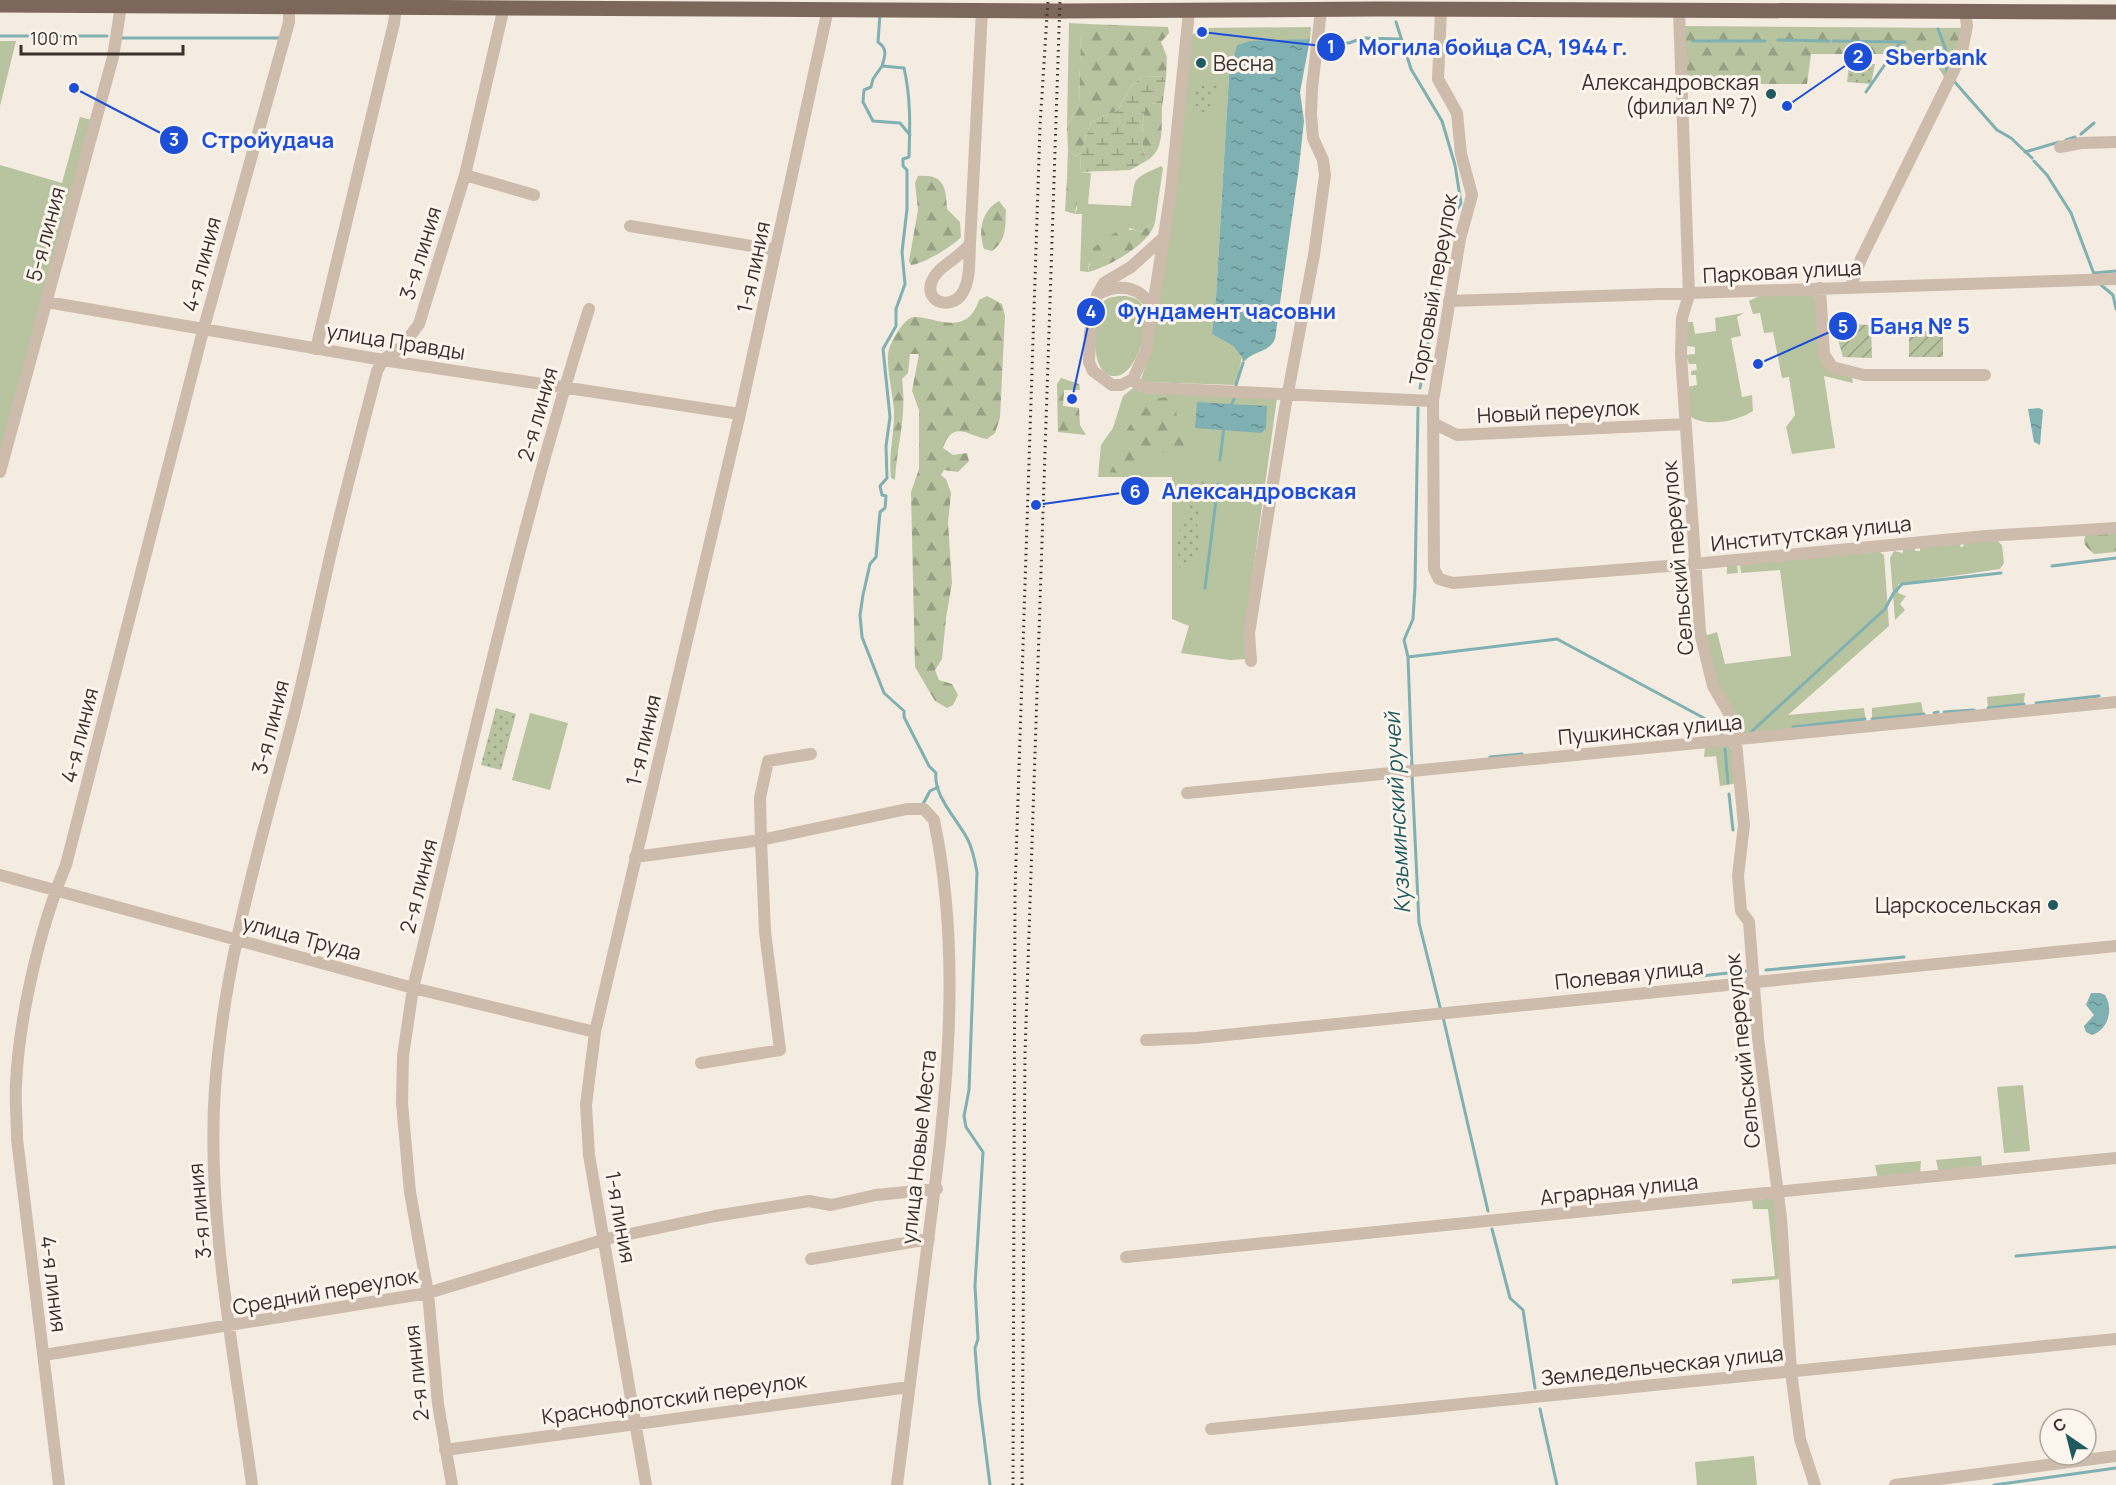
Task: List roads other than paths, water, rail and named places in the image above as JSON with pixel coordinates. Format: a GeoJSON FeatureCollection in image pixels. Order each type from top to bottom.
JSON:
{"type":"FeatureCollection","features":[{"type":"Feature","properties":{"kind":"main road"},"geometry":{"type":"LineString","coordinates":[[0,5],[122,6],[144,3],[288,6],[396,3],[504,7],[696,4],[828,9],[1189,11],[1276,5],[1321,10],[1441,11],[1487,5],[1618,5],[1679,10],[2116,12]]}},
{"type":"Feature","properties":{"kind":"street"},"geometry":{"type":"LineString","coordinates":[[315,349],[396,3]]}},
{"type":"Feature","properties":{"kind":"street","name":"5-я линия"},"geometry":{"type":"LineString","coordinates":[[0,472],[113,57],[122,6]]}},
{"type":"Feature","properties":{"kind":"street","name":"4-я линия"},"geometry":{"type":"LineString","coordinates":[[60,1485],[22,1183],[16,1083],[26,1004],[55,892],[66,865],[203,331],[289,22],[288,6]]}},
{"type":"Feature","properties":{"kind":"street","name":"3-я линия"},"geometry":{"type":"LineString","coordinates":[[252,1485],[213,1164],[215,1090],[220,1040],[236,939],[303,678],[377,371],[383,360],[402,347],[419,324],[465,175],[504,7]]}},
{"type":"Feature","properties":{"kind":"street","name":"1-я линия"},"geometry":{"type":"LineString","coordinates":[[646,1485],[590,1155],[586,1105],[596,1032],[740,414],[828,9]]}},
{"type":"Feature","properties":{"kind":"street"},"geometry":{"type":"LineString","coordinates":[[970,244],[962,255],[936,274],[931,284],[931,292],[936,300],[944,304],[952,303],[961,297],[967,282],[970,244],[982,10]]}},
{"type":"Feature","properties":{"kind":"street"},"geometry":{"type":"LineString","coordinates":[[1251,661],[1250,633],[1288,393],[1314,255],[1325,175],[1323,160],[1313,138],[1311,115],[1311,88],[1321,10]]}},
{"type":"Feature","properties":{"kind":"street","name":"Сельский переулок"},"geometry":{"type":"LineString","coordinates":[[1679,10],[1689,295],[1682,318],[1680,355],[1693,564],[1700,632],[1707,669],[1713,686],[1734,722],[1744,825],[1737,876],[1741,911],[1749,922],[1768,1135],[1778,1194],[1787,1283],[1791,1372],[1800,1439],[1815,1485]]}},
{"type":"Feature","properties":{"kind":"street"},"geometry":{"type":"LineString","coordinates":[[1162,239],[1131,267],[1104,284],[1097,295],[1093,308],[1089,362],[1093,371],[1112,384],[1120,385],[1133,379],[1146,351],[1171,191],[1189,11]]}},
{"type":"Feature","properties":{"kind":"street","name":"Торговый переулок"},"geometry":{"type":"LineString","coordinates":[[1439,579],[1434,569],[1435,424],[1433,401],[1449,301],[1472,195],[1461,154],[1456,113],[1438,80],[1441,11]]}},
{"type":"Feature","properties":{"kind":"street"},"geometry":{"type":"LineString","coordinates":[[1851,286],[1861,259],[1955,69],[1964,47],[1965,11]]}},
{"type":"Feature","properties":{"kind":"street"},"geometry":{"type":"LineString","coordinates":[[2060,147],[2081,143],[2116,142]]}},
{"type":"Feature","properties":{"kind":"street"},"geometry":{"type":"LineString","coordinates":[[465,175],[534,195]]}},
{"type":"Feature","properties":{"kind":"street"},"geometry":{"type":"LineString","coordinates":[[630,226],[776,250]]}},
{"type":"Feature","properties":{"kind":"street","name":"Парковая улица"},"geometry":{"type":"LineString","coordinates":[[1449,301],[1689,295],[1851,286],[2111,279]]}},
{"type":"Feature","properties":{"kind":"street"},"geometry":{"type":"LineString","coordinates":[[1097,295],[1109,288],[1120,287],[1136,291],[1146,297],[1152,308]]}},
{"type":"Feature","properties":{"kind":"street"},"geometry":{"type":"LineString","coordinates":[[1820,288],[1824,354],[1832,367],[1864,375],[1985,375]]}},
{"type":"Feature","properties":{"kind":"street","name":"улица Правды"},"geometry":{"type":"LineString","coordinates":[[47,302],[203,331],[740,414]]}},
{"type":"Feature","properties":{"kind":"street","name":"2-я линия"},"geometry":{"type":"LineString","coordinates":[[452,1485],[445,1450],[428,1293],[410,1192],[402,1103],[403,1056],[413,988],[513,575],[564,386],[589,309]]}},
{"type":"Feature","properties":{"kind":"street"},"geometry":{"type":"LineString","coordinates":[[1133,379],[1144,387],[1433,401]]}},
{"type":"Feature","properties":{"kind":"street","name":"Новый переулок"},"geometry":{"type":"LineString","coordinates":[[1435,424],[1457,435],[1686,424]]}},
{"type":"Feature","properties":{"kind":"street","name":"Институтская улица"},"geometry":{"type":"LineString","coordinates":[[1439,579],[1453,583],[1693,564],[1986,536],[2116,528]]}},
{"type":"Feature","properties":{"kind":"street","name":"Пушкинская улица"},"geometry":{"type":"LineString","coordinates":[[1187,793],[2116,702]]}},
{"type":"Feature","properties":{"kind":"street"},"geometry":{"type":"LineString","coordinates":[[701,1063],[780,1050],[765,932],[760,798],[768,761],[811,754]]}},
{"type":"Feature","properties":{"kind":"street","name":"улица Новые Места"},"geometry":{"type":"LineString","coordinates":[[761,840],[908,809],[924,809],[934,820],[946,920],[950,1024],[937,1189],[897,1485]]}},
{"type":"Feature","properties":{"kind":"street"},"geometry":{"type":"LineString","coordinates":[[635,857],[761,840]]}},
{"type":"Feature","properties":{"kind":"street","name":"улица Труда"},"geometry":{"type":"LineString","coordinates":[[0,875],[55,892],[413,988],[596,1032]]}},
{"type":"Feature","properties":{"kind":"street","name":"Полевая улица"},"geometry":{"type":"LineString","coordinates":[[1146,1040],[1196,1038],[2116,946]]}},
{"type":"Feature","properties":{"kind":"street","name":"Аграрная улица"},"geometry":{"type":"LineString","coordinates":[[1126,1257],[1778,1194],[2116,1158]]}},
{"type":"Feature","properties":{"kind":"street","name":"Средний переулок"},"geometry":{"type":"LineString","coordinates":[[44,1355],[231,1327],[428,1293],[606,1239],[809,1201],[831,1205],[876,1195],[937,1189]]}},
{"type":"Feature","properties":{"kind":"street"},"geometry":{"type":"LineString","coordinates":[[811,1259],[929,1239]]}},
{"type":"Feature","properties":{"kind":"street","name":"Земледельческая улица"},"geometry":{"type":"LineString","coordinates":[[1211,1429],[2116,1339]]}},
{"type":"Feature","properties":{"kind":"street","name":"Краснофлотский переулок"},"geometry":{"type":"LineString","coordinates":[[445,1450],[634,1422],[909,1387]]}},
{"type":"Feature","properties":{"kind":"street"},"geometry":{"type":"LineString","coordinates":[[1895,1485],[2116,1456]]}},
{"type":"Feature","properties":{"kind":"water"},"geometry":{"type":"Polygon","coordinates":[[[1310,39],[1300,92],[1304,121],[1299,167],[1275,339],[1268,347],[1243,363],[1242,357],[1233,346],[1212,334],[1229,75],[1237,45],[1250,41],[1310,39]]]}},
{"type":"Feature","properties":{"kind":"water"},"geometry":{"type":"Polygon","coordinates":[[[1197,402],[1267,406],[1266,429],[1261,433],[1195,428],[1197,402]]]}},
{"type":"Feature","properties":{"kind":"water"},"geometry":{"type":"Polygon","coordinates":[[[2028,409],[2043,410],[2040,445],[2034,442],[2028,409]]]}},
{"type":"Feature","properties":{"kind":"water"},"geometry":{"type":"Polygon","coordinates":[[[2091,993],[2105,995],[2109,1006],[2106,1024],[2092,1035],[2086,1032],[2084,1026],[2094,1015],[2086,1005],[2091,993]]]}},
{"type":"Feature","properties":{"kind":"waterway"},"geometry":{"type":"LineString","coordinates":[[880,14],[878,42],[885,53],[882,66],[904,68],[909,101],[909,157],[903,159],[903,166],[907,170],[907,209],[902,252],[905,284],[896,309],[896,326],[883,349],[890,417],[886,446],[887,478],[880,486],[882,495],[886,496],[885,508],[880,512],[876,557],[870,564],[860,615],[862,637],[884,693],[904,711],[904,717],[929,766],[936,773],[936,782],[942,799],[970,844],[977,872],[969,1090],[964,1116],[966,1127],[983,1152],[975,1286],[978,1339],[975,1348],[990,1485]]}},
{"type":"Feature","properties":{"kind":"waterway","name":"Кузьминский ручей"},"geometry":{"type":"LineString","coordinates":[[1396,22],[1411,69],[1442,121],[1455,165],[1461,203],[1446,225],[1449,230],[1444,245]]}},
{"type":"Feature","properties":{"kind":"waterway"},"geometry":{"type":"LineString","coordinates":[[1938,29],[1946,50],[1947,77]]}},
{"type":"Feature","properties":{"kind":"waterway"},"geometry":{"type":"LineString","coordinates":[[0,36],[107,36]]}},
{"type":"Feature","properties":{"kind":"waterway"},"geometry":{"type":"LineString","coordinates":[[122,38],[279,38]]}},
{"type":"Feature","properties":{"kind":"waterway"},"geometry":{"type":"LineString","coordinates":[[1325,43],[1349,43],[1363,38],[1399,39]]}},
{"type":"Feature","properties":{"kind":"waterway"},"geometry":{"type":"LineString","coordinates":[[1778,40],[1829,41]]}},
{"type":"Feature","properties":{"kind":"waterway"},"geometry":{"type":"LineString","coordinates":[[1693,41],[1765,41]]}},
{"type":"Feature","properties":{"kind":"waterway"},"geometry":{"type":"LineString","coordinates":[[1833,41],[1905,42]]}},
{"type":"Feature","properties":{"kind":"waterway"},"geometry":{"type":"LineString","coordinates":[[1866,92],[1899,44]]}},
{"type":"Feature","properties":{"kind":"waterway"},"geometry":{"type":"LineString","coordinates":[[882,66],[873,79],[871,87],[864,90],[863,102],[873,121],[900,123],[910,135]]}},
{"type":"Feature","properties":{"kind":"waterway"},"geometry":{"type":"LineString","coordinates":[[1953,80],[1997,130],[2011,138],[2032,158]]}},
{"type":"Feature","properties":{"kind":"waterway"},"geometry":{"type":"LineString","coordinates":[[2081,134],[2094,123]]}},
{"type":"Feature","properties":{"kind":"waterway"},"geometry":{"type":"LineString","coordinates":[[2066,140],[2075,137]]}},
{"type":"Feature","properties":{"kind":"waterway"},"geometry":{"type":"LineString","coordinates":[[2025,152],[2059,142]]}},
{"type":"Feature","properties":{"kind":"waterway"},"geometry":{"type":"LineString","coordinates":[[2034,161],[2047,175],[2071,213],[2094,274]]}},
{"type":"Feature","properties":{"kind":"waterway","name":"Кузьминский ручей"},"geometry":{"type":"LineString","coordinates":[[1434,308],[1441,262]]}},
{"type":"Feature","properties":{"kind":"waterway"},"geometry":{"type":"LineString","coordinates":[[2094,273],[2116,271]]}},
{"type":"Feature","properties":{"kind":"waterway"},"geometry":{"type":"LineString","coordinates":[[2101,285],[2113,295],[2116,309]]}},
{"type":"Feature","properties":{"kind":"waterway","name":"Кузьминский ручей"},"geometry":{"type":"LineString","coordinates":[[1420,388],[1432,321]]}},
{"type":"Feature","properties":{"kind":"waterway"},"geometry":{"type":"LineString","coordinates":[[1236,385],[1243,363]]}},
{"type":"Feature","properties":{"kind":"waterway"},"geometry":{"type":"LineString","coordinates":[[1231,406],[1234,399]]}},
{"type":"Feature","properties":{"kind":"waterway","name":"Кузьминский ручей"},"geometry":{"type":"LineString","coordinates":[[1412,768],[1408,657],[1404,640],[1413,619],[1415,587],[1418,408]]}},
{"type":"Feature","properties":{"kind":"waterway"},"geometry":{"type":"LineString","coordinates":[[1220,460],[1224,426]]}},
{"type":"Feature","properties":{"kind":"waterway"},"geometry":{"type":"LineString","coordinates":[[1205,588],[1218,484]]}},
{"type":"Feature","properties":{"kind":"waterway"},"geometry":{"type":"LineString","coordinates":[[2052,566],[2116,558]]}},
{"type":"Feature","properties":{"kind":"waterway"},"geometry":{"type":"LineString","coordinates":[[1751,732],[1885,609],[1893,594],[1902,584],[2001,573]]}},
{"type":"Feature","properties":{"kind":"waterway"},"geometry":{"type":"LineString","coordinates":[[1408,657],[1557,639],[1702,717],[1722,730],[1722,736]]}},
{"type":"Feature","properties":{"kind":"waterway"},"geometry":{"type":"LineString","coordinates":[[2036,703],[2099,696]]}},
{"type":"Feature","properties":{"kind":"waterway"},"geometry":{"type":"LineString","coordinates":[[1988,708],[2024,704]]}},
{"type":"Feature","properties":{"kind":"waterway"},"geometry":{"type":"LineString","coordinates":[[1944,712],[1974,710]]}},
{"type":"Feature","properties":{"kind":"waterway"},"geometry":{"type":"LineString","coordinates":[[1934,713],[1938,712]]}},
{"type":"Feature","properties":{"kind":"waterway"},"geometry":{"type":"LineString","coordinates":[[1872,719],[1924,714]]}},
{"type":"Feature","properties":{"kind":"waterway"},"geometry":{"type":"LineString","coordinates":[[1793,727],[1865,719]]}},
{"type":"Feature","properties":{"kind":"waterway"},"geometry":{"type":"LineString","coordinates":[[1725,749],[1728,783]]}},
{"type":"Feature","properties":{"kind":"waterway"},"geometry":{"type":"LineString","coordinates":[[1490,757],[1522,754]]}},
{"type":"Feature","properties":{"kind":"waterway","name":"Кузьминский ручей"},"geometry":{"type":"LineString","coordinates":[[1412,774],[1419,923],[1441,1011]]}},
{"type":"Feature","properties":{"kind":"waterway"},"geometry":{"type":"LineString","coordinates":[[923,804],[930,791],[938,787]]}},
{"type":"Feature","properties":{"kind":"waterway"},"geometry":{"type":"LineString","coordinates":[[1729,794],[1733,830]]}},
{"type":"Feature","properties":{"kind":"waterway"},"geometry":{"type":"LineString","coordinates":[[1766,970],[1904,957]]}},
{"type":"Feature","properties":{"kind":"waterway"},"geometry":{"type":"LineString","coordinates":[[1701,976],[1746,971]]}},
{"type":"Feature","properties":{"kind":"waterway","name":"Кузьминский ручей"},"geometry":{"type":"LineString","coordinates":[[1443,1017],[1488,1211]]}},
{"type":"Feature","properties":{"kind":"waterway","name":"Кузьминский ручей"},"geometry":{"type":"LineString","coordinates":[[1492,1229],[1510,1298],[1523,1310],[1535,1388]]}},
{"type":"Feature","properties":{"kind":"waterway"},"geometry":{"type":"LineString","coordinates":[[2016,1256],[2116,1247]]}},
{"type":"Feature","properties":{"kind":"waterway","name":"Кузьминский ручей"},"geometry":{"type":"LineString","coordinates":[[1540,1409],[1557,1485]]}},
{"type":"Feature","properties":{"kind":"waterway"},"geometry":{"type":"LineString","coordinates":[[1994,1485],[2116,1468]]}},
{"type":"Feature","properties":{"kind":"railway"},"geometry":{"type":"LineString","coordinates":[[1013,1485],[1015,891],[1040,126],[1048,0]]}},
{"type":"Feature","properties":{"kind":"railway"},"geometry":{"type":"LineString","coordinates":[[1022,1485],[1025,1054],[1060,0]]}},
{"type":"Feature","properties":{"kind":"place","name":"Могила бойца СА, 1944 г."},"geometry":{"type":"Point","coordinates":[1202,32]}},
{"type":"Feature","properties":{"kind":"place","name":"Весна"},"geometry":{"type":"Point","coordinates":[1201,63]}},
{"type":"Feature","properties":{"kind":"place","name":"Стройудача"},"geometry":{"type":"Point","coordinates":[74,88]}},
{"type":"Feature","properties":{"kind":"place","name":"Александровская (филиал № 7)"},"geometry":{"type":"Point","coordinates":[1771,94]}},
{"type":"Feature","properties":{"kind":"place","name":"Sberbank"},"geometry":{"type":"Point","coordinates":[1787,106]}},
{"type":"Feature","properties":{"kind":"place","name":"Баня № 5"},"geometry":{"type":"Point","coordinates":[1758,364]}},
{"type":"Feature","properties":{"kind":"place","name":"Фундамент часовни"},"geometry":{"type":"Point","coordinates":[1072,399]}},
{"type":"Feature","properties":{"kind":"place","name":"Александровская"},"geometry":{"type":"Point","coordinates":[1036,505]}},
{"type":"Feature","properties":{"kind":"place","name":"Царскосельская"},"geometry":{"type":"Point","coordinates":[2053,905]}}]}
